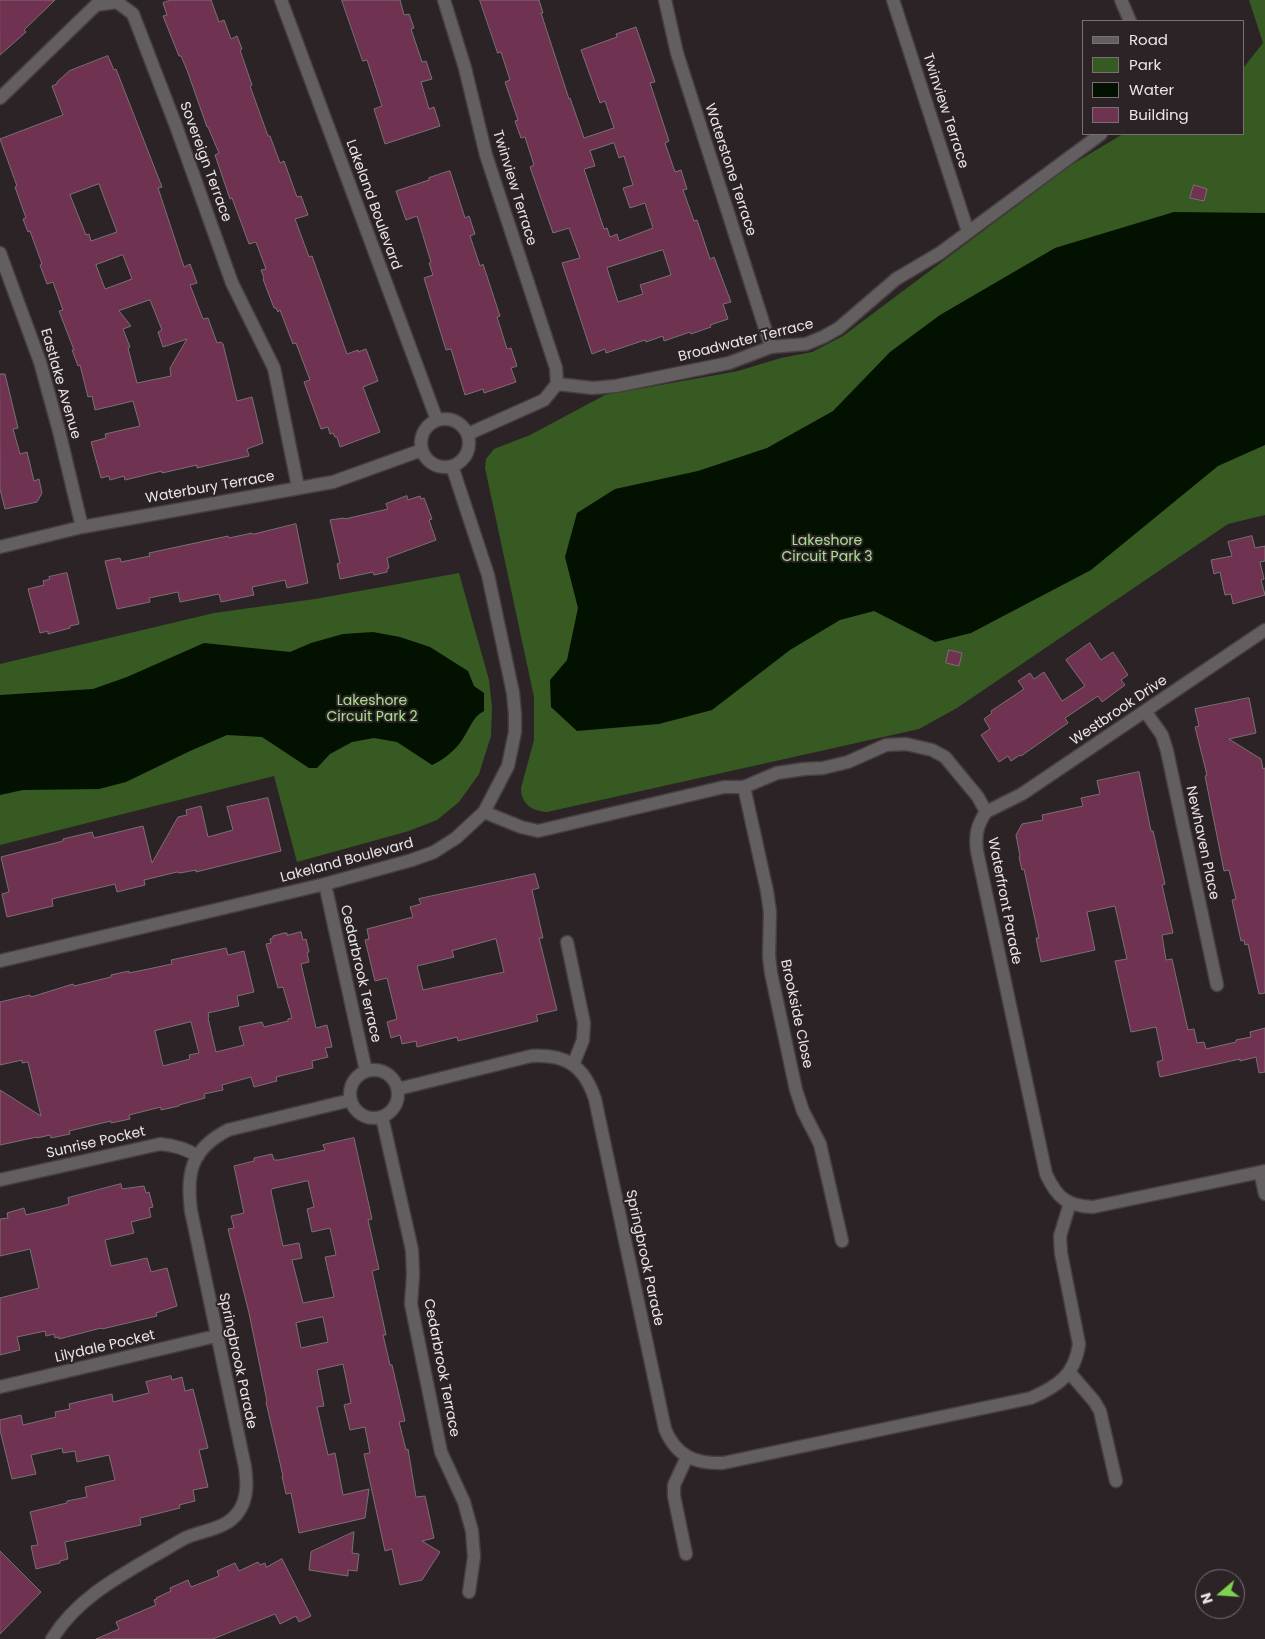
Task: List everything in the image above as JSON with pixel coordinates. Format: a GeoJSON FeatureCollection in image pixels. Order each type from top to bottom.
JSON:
{"type":"FeatureCollection","features":[{"type":"Feature","properties":{"kind":"street","name":"Lakeland Boulevard"},"geometry":{"type":"LineString","coordinates":[[281,0],[437,420]]}},
{"type":"Feature","properties":{"kind":"street","name":"Twinview Terrace"},"geometry":{"type":"LineString","coordinates":[[444,0],[466,68],[486,155],[556,368],[557,384]]}},
{"type":"Feature","properties":{"kind":"street","name":"Waterstone Terrace"},"geometry":{"type":"LineString","coordinates":[[665,0],[677,53],[771,347]]}},
{"type":"Feature","properties":{"kind":"street","name":"Twinview Terrace"},"geometry":{"type":"LineString","coordinates":[[893,0],[968,232]]}},
{"type":"Feature","properties":{"kind":"street"},"geometry":{"type":"LineString","coordinates":[[1121,0],[1130,20]]}},
{"type":"Feature","properties":{"kind":"street","name":"Sovereign Terrace"},"geometry":{"type":"LineString","coordinates":[[0,98],[96,5],[117,2],[133,14],[176,126],[232,283],[274,368],[298,487]]}},
{"type":"Feature","properties":{"kind":"street","name":"Broadwater Terrace"},"geometry":{"type":"LineString","coordinates":[[557,384],[593,388],[616,386],[729,363],[771,347],[806,344],[823,337],[839,328],[896,279],[940,253],[1100,135]]}},
{"type":"Feature","properties":{"kind":"street","name":"Eastlake Avenue"},"geometry":{"type":"LineString","coordinates":[[0,253],[40,362],[82,527]]}},
{"type":"Feature","properties":{"kind":"street"},"geometry":{"type":"LineString","coordinates":[[468,434],[544,400],[557,384]]}},
{"type":"Feature","properties":{"kind":"street"},"geometry":{"type":"LineString","coordinates":[[437,420],[452,420],[464,428],[468,434],[469,450],[459,463],[452,466],[437,466],[426,457],[422,450],[423,435],[426,429],[437,420]]}},
{"type":"Feature","properties":{"kind":"street","name":"Waterbury Terrace"},"geometry":{"type":"LineString","coordinates":[[0,547],[82,527],[333,482],[422,450]]}},
{"type":"Feature","properties":{"kind":"street","name":"Lakeland Boulevard"},"geometry":{"type":"LineString","coordinates":[[0,961],[325,884],[412,860],[434,852],[456,838],[484,812],[508,766],[515,732],[515,714],[513,693],[488,575],[452,466]]}},
{"type":"Feature","properties":{"kind":"street","name":"Westbrook Drive"},"geometry":{"type":"LineString","coordinates":[[986,812],[1022,794],[1265,630]]}},
{"type":"Feature","properties":{"kind":"street","name":"Newhaven Place"},"geometry":{"type":"LineString","coordinates":[[1145,711],[1162,735],[1168,750],[1217,985]]}},
{"type":"Feature","properties":{"kind":"street"},"geometry":{"type":"LineString","coordinates":[[484,812],[521,827],[538,831],[724,787],[744,787],[777,773],[823,768],[848,762],[886,744],[906,744],[932,750],[945,757],[978,797],[986,812]]}},
{"type":"Feature","properties":{"kind":"street","name":"Brookside Close"},"geometry":{"type":"LineString","coordinates":[[744,787],[767,891],[770,912],[769,956],[794,1080],[803,1111],[820,1144],[842,1241]]}},
{"type":"Feature","properties":{"kind":"street","name":"Waterfront Parade"},"geometry":{"type":"LineString","coordinates":[[986,812],[976,829],[977,851],[1046,1174],[1058,1196],[1070,1203]]}},
{"type":"Feature","properties":{"kind":"street","name":"Cedarbrook Terrace"},"geometry":{"type":"LineString","coordinates":[[325,884],[366,1071]]}},
{"type":"Feature","properties":{"kind":"street"},"geometry":{"type":"LineString","coordinates":[[567,942],[584,1023],[583,1040],[573,1065]]}},
{"type":"Feature","properties":{"kind":"street","name":"Springbrook Parade"},"geometry":{"type":"LineString","coordinates":[[398,1089],[531,1056],[548,1055],[561,1058],[573,1065],[590,1085],[595,1099],[665,1429],[670,1440],[686,1457]]}},
{"type":"Feature","properties":{"kind":"street"},"geometry":{"type":"LineString","coordinates":[[374,1069],[382,1071],[395,1081],[398,1089],[397,1103],[388,1114],[382,1117],[366,1117],[359,1113],[351,1100],[350,1093],[355,1079],[366,1071],[374,1069]]}},
{"type":"Feature","properties":{"kind":"street","name":"Springbrook Parade"},"geometry":{"type":"LineString","coordinates":[[52,1639],[72,1612],[90,1596],[186,1538],[223,1524],[239,1512],[244,1499],[247,1485],[246,1476],[216,1336],[188,1190],[190,1175],[198,1156],[206,1144],[228,1130],[351,1100]]}},
{"type":"Feature","properties":{"kind":"street","name":"Cedarbrook Terrace"},"geometry":{"type":"LineString","coordinates":[[382,1117],[412,1250],[411,1304],[441,1452],[464,1502],[472,1531],[474,1557],[469,1592]]}},
{"type":"Feature","properties":{"kind":"street","name":"Sunrise Pocket"},"geometry":{"type":"LineString","coordinates":[[0,1180],[160,1144],[184,1148],[198,1156]]}},
{"type":"Feature","properties":{"kind":"street"},"geometry":{"type":"LineString","coordinates":[[686,1554],[674,1496],[674,1484],[686,1457],[710,1464],[723,1463],[1031,1398],[1058,1384],[1077,1359],[1079,1344],[1061,1253],[1060,1236],[1070,1203],[1079,1207],[1093,1207],[1263,1172],[1265,1194]]}},
{"type":"Feature","properties":{"kind":"street","name":"Lilydale Pocket"},"geometry":{"type":"LineString","coordinates":[[0,1387],[216,1336]]}},
{"type":"Feature","properties":{"kind":"street"},"geometry":{"type":"LineString","coordinates":[[1069,1372],[1094,1401],[1100,1411],[1116,1481]]}},
{"type":"Feature","properties":{"kind":"green space","name":"Lakeshore Circuit Park 3"},"geometry":{"type":"Polygon","coordinates":[[[1249,0],[1265,0],[1265,515],[1228,524],[957,708],[919,729],[547,812],[528,806],[523,798],[521,788],[534,740],[534,697],[485,468],[486,459],[494,449],[530,435],[605,395],[738,371],[781,358],[812,352],[843,336],[1071,165],[1121,135],[1245,135],[1245,66],[1263,43],[1249,0]]]}},
{"type":"Feature","properties":{"kind":"green space","name":"Lakeshore Circuit Park 2"},"geometry":{"type":"Polygon","coordinates":[[[459,573],[489,680],[492,708],[491,736],[479,774],[459,802],[437,820],[409,831],[297,862],[274,776],[0,845],[0,664],[214,613],[315,599],[459,573]]]}},
{"type":"Feature","properties":{"kind":"water"},"geometry":{"type":"Polygon","coordinates":[[[1174,212],[1265,213],[1265,445],[1218,466],[1091,570],[971,633],[935,642],[874,611],[840,620],[790,650],[712,710],[659,724],[577,731],[551,707],[550,680],[567,660],[578,608],[565,557],[577,513],[615,489],[698,471],[767,448],[833,411],[890,352],[940,315],[1055,248],[1174,212]]]}},
{"type":"Feature","properties":{"kind":"water"},"geometry":{"type":"Polygon","coordinates":[[[373,632],[400,637],[430,647],[468,671],[474,686],[484,693],[484,711],[474,721],[454,750],[432,765],[397,742],[374,738],[352,742],[330,754],[317,768],[309,768],[262,737],[227,735],[126,782],[99,789],[23,790],[0,795],[0,695],[93,689],[127,677],[204,643],[290,652],[311,643],[343,634],[373,632]]]}},
{"type":"Feature","properties":{"kind":"building"},"geometry":{"type":"Polygon","coordinates":[[[0,0],[55,0],[24,30],[26,32],[0,55],[0,0]]]}},
{"type":"Feature","properties":{"kind":"building"},"geometry":{"type":"Polygon","coordinates":[[[171,0],[211,0],[219,22],[224,20],[231,39],[237,36],[252,85],[250,86],[268,136],[270,136],[280,163],[284,161],[297,197],[301,196],[308,215],[295,219],[309,257],[312,256],[347,354],[366,349],[378,381],[363,387],[380,432],[340,447],[337,437],[333,433],[330,434],[328,427],[321,429],[304,382],[310,380],[296,343],[293,344],[280,310],[278,312],[274,308],[263,279],[261,270],[266,269],[256,242],[249,244],[232,198],[230,199],[215,155],[219,153],[207,127],[187,70],[181,56],[179,56],[163,16],[167,15],[163,3],[171,0]]]}},
{"type":"Feature","properties":{"kind":"building"},"geometry":{"type":"Polygon","coordinates":[[[342,0],[400,0],[404,15],[409,14],[414,28],[411,29],[422,62],[426,61],[432,79],[421,82],[429,109],[434,107],[440,126],[385,144],[374,109],[382,106],[367,60],[363,61],[342,0]]]}},
{"type":"Feature","properties":{"kind":"building"},"geometry":{"type":"Polygon","coordinates":[[[480,0],[539,0],[543,13],[541,13],[569,99],[584,138],[614,128],[605,101],[600,103],[581,50],[617,37],[616,34],[636,27],[655,82],[650,83],[669,141],[665,143],[675,172],[681,170],[687,189],[683,190],[694,221],[697,220],[710,259],[714,257],[731,302],[723,304],[728,319],[691,334],[690,332],[664,341],[663,336],[606,353],[605,349],[592,354],[562,263],[580,258],[569,228],[553,233],[530,167],[534,165],[525,137],[521,138],[515,121],[518,120],[505,82],[510,80],[501,52],[498,53],[480,0]],[[614,143],[590,151],[595,166],[584,169],[604,229],[607,228],[610,237],[617,234],[619,241],[653,228],[645,203],[630,208],[623,188],[633,185],[624,156],[619,158],[614,143]],[[663,250],[607,268],[618,302],[643,294],[640,285],[671,275],[663,250]]]}},
{"type":"Feature","properties":{"kind":"building"},"geometry":{"type":"Polygon","coordinates":[[[108,56],[114,70],[116,69],[162,187],[158,188],[184,267],[190,264],[197,283],[190,285],[203,319],[208,318],[217,343],[221,342],[223,344],[237,401],[252,397],[263,443],[247,449],[249,456],[197,468],[197,465],[125,480],[124,476],[110,480],[109,476],[101,478],[91,442],[106,438],[105,434],[140,426],[133,401],[95,410],[92,396],[88,397],[80,365],[78,366],[59,311],[63,310],[53,282],[47,284],[30,231],[28,232],[23,219],[26,218],[15,187],[17,186],[0,139],[63,115],[52,86],[57,84],[69,71],[108,56]],[[99,184],[70,195],[86,235],[89,234],[91,241],[117,232],[99,184]],[[123,255],[96,265],[105,289],[132,279],[123,255]],[[150,300],[119,311],[131,326],[123,329],[130,347],[128,348],[137,383],[171,376],[170,368],[187,339],[163,347],[158,332],[162,330],[150,300]]]}},
{"type":"Feature","properties":{"kind":"building"},"geometry":{"type":"Polygon","coordinates":[[[450,171],[465,218],[469,216],[475,234],[470,236],[480,266],[483,264],[500,316],[497,317],[507,349],[511,348],[517,366],[511,368],[516,382],[484,393],[483,389],[465,395],[451,349],[446,350],[424,278],[433,275],[417,216],[406,220],[396,191],[450,171]]]}},
{"type":"Feature","properties":{"kind":"building"},"geometry":{"type":"Polygon","coordinates":[[[1194,185],[1207,189],[1204,201],[1190,198],[1194,185]]]}},
{"type":"Feature","properties":{"kind":"building"},"geometry":{"type":"Polygon","coordinates":[[[0,374],[5,374],[18,428],[13,429],[20,454],[27,452],[34,481],[39,479],[42,493],[37,502],[5,509],[0,489],[0,374]]]}},
{"type":"Feature","properties":{"kind":"building"},"geometry":{"type":"Polygon","coordinates":[[[407,496],[408,500],[420,496],[421,499],[424,498],[432,519],[429,520],[436,540],[387,558],[389,568],[387,572],[374,575],[373,572],[340,579],[337,564],[340,563],[330,520],[345,519],[388,509],[386,504],[407,496]]]}},
{"type":"Feature","properties":{"kind":"building"},"geometry":{"type":"Polygon","coordinates":[[[296,524],[308,583],[287,588],[285,580],[252,587],[254,595],[221,602],[219,594],[180,602],[178,592],[149,598],[150,602],[117,609],[105,561],[120,558],[121,562],[150,556],[149,553],[296,524]]]}},
{"type":"Feature","properties":{"kind":"building"},"geometry":{"type":"Polygon","coordinates":[[[1252,536],[1255,548],[1265,546],[1265,561],[1260,562],[1264,579],[1261,580],[1265,595],[1233,604],[1231,594],[1225,595],[1220,572],[1214,574],[1211,560],[1232,556],[1228,542],[1252,536]]]}},
{"type":"Feature","properties":{"kind":"building"},"geometry":{"type":"Polygon","coordinates":[[[67,573],[79,624],[48,634],[48,631],[40,633],[28,589],[44,585],[43,581],[50,579],[49,577],[67,573]]]}},
{"type":"Feature","properties":{"kind":"building"},"geometry":{"type":"Polygon","coordinates":[[[1090,643],[1101,660],[1113,652],[1128,675],[1121,680],[1125,685],[1102,702],[1098,696],[1065,718],[1068,723],[1021,756],[1011,761],[1008,756],[999,762],[981,735],[990,729],[984,719],[992,713],[991,711],[1024,689],[1018,681],[1030,673],[1034,679],[1044,672],[1062,701],[1085,686],[1066,660],[1090,643]]]}},
{"type":"Feature","properties":{"kind":"building"},"geometry":{"type":"Polygon","coordinates":[[[949,650],[962,653],[959,666],[946,663],[949,650]]]}},
{"type":"Feature","properties":{"kind":"building"},"geometry":{"type":"Polygon","coordinates":[[[1249,698],[1256,733],[1229,739],[1261,759],[1263,769],[1265,768],[1265,993],[1259,994],[1248,944],[1245,945],[1244,940],[1241,941],[1232,900],[1236,899],[1229,870],[1224,871],[1205,776],[1207,775],[1195,727],[1199,726],[1195,709],[1249,698]]]}},
{"type":"Feature","properties":{"kind":"building"},"geometry":{"type":"Polygon","coordinates":[[[1139,772],[1151,831],[1153,831],[1165,884],[1162,885],[1173,933],[1162,935],[1166,960],[1172,959],[1188,1030],[1194,1029],[1197,1043],[1204,1042],[1206,1049],[1251,1037],[1250,1032],[1265,1028],[1265,1072],[1259,1073],[1256,1057],[1160,1077],[1157,1062],[1163,1060],[1156,1027],[1131,1032],[1115,961],[1127,959],[1115,906],[1087,912],[1095,950],[1041,962],[1036,938],[1039,938],[1024,869],[1022,870],[1019,857],[1016,835],[1022,824],[1043,820],[1042,815],[1083,806],[1081,798],[1100,794],[1097,781],[1139,772]]]}},
{"type":"Feature","properties":{"kind":"building"},"geometry":{"type":"Polygon","coordinates":[[[268,798],[281,851],[196,872],[196,870],[177,872],[144,880],[145,885],[117,892],[115,884],[52,899],[53,906],[7,917],[2,894],[9,892],[1,857],[92,832],[94,838],[143,826],[152,863],[178,817],[187,815],[186,810],[201,806],[208,837],[233,830],[227,807],[268,798]]]}},
{"type":"Feature","properties":{"kind":"building"},"geometry":{"type":"Polygon","coordinates":[[[535,874],[539,888],[532,890],[543,938],[539,938],[557,1010],[536,1015],[538,1021],[458,1041],[457,1037],[417,1047],[416,1041],[402,1044],[400,1035],[391,1038],[387,1022],[397,1019],[387,978],[375,981],[365,940],[369,939],[367,929],[413,917],[410,907],[421,904],[419,899],[535,874]],[[496,939],[452,951],[454,957],[417,966],[423,990],[504,972],[496,939]]]}},
{"type":"Feature","properties":{"kind":"building"},"geometry":{"type":"Polygon","coordinates":[[[301,932],[303,940],[306,939],[309,962],[301,964],[316,1028],[327,1025],[332,1047],[325,1048],[328,1057],[312,1061],[313,1068],[276,1077],[277,1081],[254,1087],[251,1077],[222,1085],[223,1090],[204,1094],[205,1098],[179,1106],[161,1110],[161,1107],[129,1115],[130,1119],[111,1123],[111,1121],[69,1131],[70,1134],[51,1138],[50,1135],[37,1137],[0,1145],[0,1090],[41,1116],[28,1062],[22,1063],[22,1060],[0,1065],[0,1002],[30,995],[31,997],[73,984],[74,986],[129,971],[129,973],[172,964],[171,960],[226,948],[228,955],[244,951],[254,992],[237,996],[239,1006],[208,1013],[216,1052],[244,1045],[239,1027],[262,1022],[264,1027],[288,1021],[288,1019],[292,1018],[283,987],[278,988],[266,944],[271,943],[270,939],[273,936],[284,933],[287,933],[287,935],[301,932]],[[191,1022],[155,1031],[163,1066],[190,1059],[189,1055],[199,1053],[191,1022]]]}},
{"type":"Feature","properties":{"kind":"building"},"geometry":{"type":"Polygon","coordinates":[[[354,1138],[372,1219],[368,1220],[379,1269],[372,1271],[386,1335],[383,1335],[405,1421],[399,1422],[406,1450],[408,1449],[416,1497],[425,1496],[434,1538],[422,1541],[440,1552],[422,1580],[400,1585],[392,1549],[385,1551],[364,1454],[370,1453],[365,1427],[350,1430],[344,1405],[351,1403],[343,1364],[317,1370],[324,1406],[317,1407],[328,1455],[335,1453],[343,1495],[369,1489],[365,1518],[299,1533],[291,1493],[286,1494],[249,1313],[228,1229],[234,1228],[231,1216],[244,1213],[234,1166],[254,1161],[254,1158],[272,1154],[274,1160],[279,1160],[325,1150],[323,1145],[354,1138]],[[308,1181],[272,1189],[271,1191],[283,1246],[299,1243],[302,1258],[292,1260],[303,1303],[334,1297],[325,1257],[336,1255],[330,1228],[312,1232],[307,1209],[314,1207],[308,1181]],[[323,1317],[296,1323],[301,1348],[328,1342],[323,1317]]]}},
{"type":"Feature","properties":{"kind":"building"},"geometry":{"type":"Polygon","coordinates":[[[121,1184],[122,1189],[144,1186],[146,1193],[149,1192],[153,1207],[149,1208],[151,1217],[131,1222],[134,1233],[105,1240],[111,1266],[147,1258],[151,1272],[167,1268],[177,1306],[156,1313],[157,1316],[59,1339],[59,1337],[55,1338],[54,1334],[46,1336],[45,1331],[17,1337],[20,1350],[0,1355],[0,1298],[39,1288],[30,1249],[0,1256],[0,1219],[8,1218],[7,1213],[24,1208],[26,1215],[59,1207],[69,1204],[68,1198],[121,1184]]]}},
{"type":"Feature","properties":{"kind":"building"},"geometry":{"type":"Polygon","coordinates":[[[171,1376],[172,1380],[182,1377],[185,1391],[193,1389],[208,1448],[199,1450],[208,1487],[193,1490],[195,1501],[179,1505],[180,1508],[140,1518],[141,1525],[65,1542],[68,1559],[36,1569],[31,1546],[38,1545],[30,1512],[87,1497],[85,1487],[115,1480],[109,1455],[77,1462],[75,1451],[63,1453],[62,1448],[31,1455],[36,1474],[12,1479],[0,1430],[0,1420],[21,1415],[23,1425],[56,1417],[55,1412],[70,1409],[69,1404],[112,1394],[113,1402],[149,1393],[146,1382],[171,1376]]]}},
{"type":"Feature","properties":{"kind":"building"},"geometry":{"type":"Polygon","coordinates":[[[354,1532],[352,1553],[359,1554],[357,1571],[348,1570],[348,1576],[309,1570],[311,1552],[354,1532]]]}},
{"type":"Feature","properties":{"kind":"building"},"geometry":{"type":"Polygon","coordinates":[[[0,1551],[41,1592],[0,1634],[0,1551]]]}},
{"type":"Feature","properties":{"kind":"building"},"geometry":{"type":"Polygon","coordinates":[[[282,1559],[311,1616],[299,1622],[296,1616],[280,1624],[275,1614],[213,1639],[96,1639],[119,1629],[116,1622],[156,1605],[154,1600],[156,1598],[171,1591],[170,1588],[188,1580],[191,1587],[219,1576],[217,1571],[235,1563],[239,1571],[258,1562],[260,1565],[265,1563],[266,1567],[282,1559]]]}}]}
